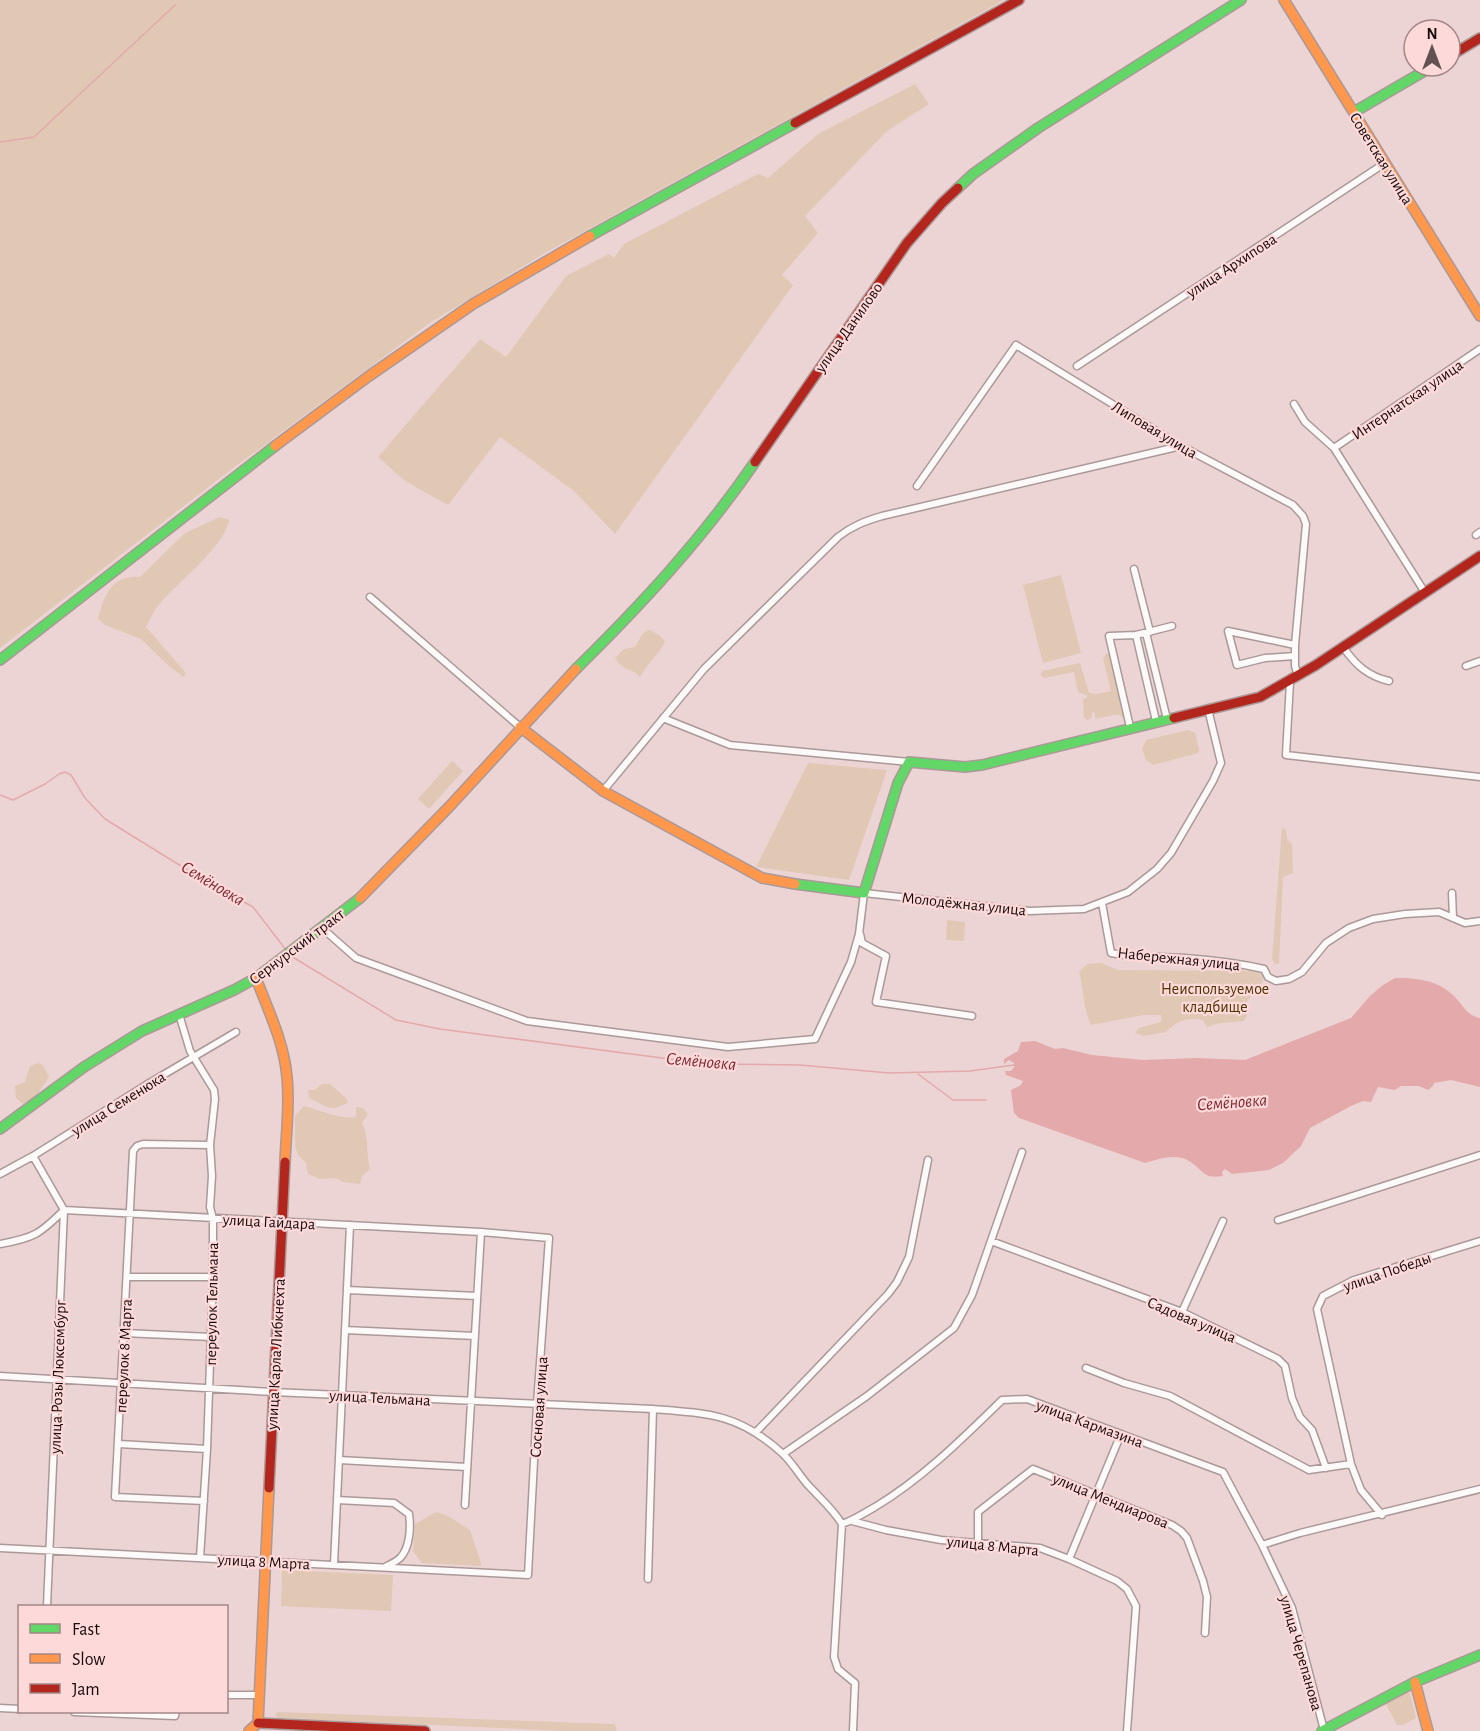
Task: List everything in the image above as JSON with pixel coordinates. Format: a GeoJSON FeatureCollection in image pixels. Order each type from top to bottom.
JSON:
{"type":"FeatureCollection","features":[{"type":"Feature","properties":{"kind":"main road"},"geometry":{"type":"LineString","coordinates":[[0,660],[242,470],[369,376],[473,304],[573,245],[1019,0]]}},
{"type":"Feature","properties":{"kind":"main road","name":"улица Данилово"},"geometry":{"type":"LineString","coordinates":[[520,727],[632,614],[705,530],[738,487],[907,243],[942,202],[973,174],[1038,128],[1241,0]]}},
{"type":"Feature","properties":{"kind":"main road","name":"Советская улица"},"geometry":{"type":"LineString","coordinates":[[1284,0],[1480,316]]}},
{"type":"Feature","properties":{"kind":"main road"},"geometry":{"type":"LineString","coordinates":[[1462,49],[1480,38]]}},
{"type":"Feature","properties":{"kind":"main road"},"geometry":{"type":"LineString","coordinates":[[1354,112],[1412,78]]}},
{"type":"Feature","properties":{"kind":"main road"},"geometry":{"type":"LineString","coordinates":[[864,893],[898,783],[909,762],[982,765],[1260,697],[1294,679],[1480,556]]}},
{"type":"Feature","properties":{"kind":"main road","name":"Молодёжная улица"},"geometry":{"type":"LineString","coordinates":[[520,727],[603,791],[762,878],[864,893]]}},
{"type":"Feature","properties":{"kind":"main road","name":"Сернурский тракт"},"geometry":{"type":"LineString","coordinates":[[0,1129],[84,1067],[142,1031],[256,978],[322,928],[376,883],[449,807],[520,727]]}},
{"type":"Feature","properties":{"kind":"main road","name":"улица Карла Либкнехта"},"geometry":{"type":"LineString","coordinates":[[256,978],[284,1050],[288,1073],[258,1723]]}},
{"type":"Feature","properties":{"kind":"main road","name":"улица Черепанова"},"geometry":{"type":"LineString","coordinates":[[1323,1731],[1415,1682],[1480,1655]]}},
{"type":"Feature","properties":{"kind":"main road"},"geometry":{"type":"LineString","coordinates":[[1415,1682],[1428,1731]]}},
{"type":"Feature","properties":{"kind":"main road"},"geometry":{"type":"LineString","coordinates":[[249,1731],[258,1723],[425,1731]]}},
{"type":"Feature","properties":{"kind":"street","name":"улица Архипова"},"geometry":{"type":"LineString","coordinates":[[1077,366],[1385,163]]}},
{"type":"Feature","properties":{"kind":"street","name":"Липовая улица"},"geometry":{"type":"LineString","coordinates":[[917,486],[1016,345],[1181,446],[1293,505],[1303,516],[1306,524],[1286,755],[1480,777]]}},
{"type":"Feature","properties":{"kind":"street","name":"Интернатская улица"},"geometry":{"type":"LineString","coordinates":[[1334,448],[1480,349]]}},
{"type":"Feature","properties":{"kind":"street","name":"Интернатская улица"},"geometry":{"type":"LineString","coordinates":[[1294,404],[1305,422],[1334,448],[1424,591]]}},
{"type":"Feature","properties":{"kind":"street"},"geometry":{"type":"LineString","coordinates":[[603,791],[704,669],[838,537],[849,529],[882,516],[1181,446]]}},
{"type":"Feature","properties":{"kind":"street"},"geometry":{"type":"LineString","coordinates":[[1134,569],[1167,718]]}},
{"type":"Feature","properties":{"kind":"street"},"geometry":{"type":"LineString","coordinates":[[370,597],[520,727]]}},
{"type":"Feature","properties":{"kind":"street"},"geometry":{"type":"LineString","coordinates":[[1130,727],[1109,636],[1136,635],[1172,626]]}},
{"type":"Feature","properties":{"kind":"street"},"geometry":{"type":"LineString","coordinates":[[1294,645],[1228,631],[1238,665],[1265,658],[1294,656]]}},
{"type":"Feature","properties":{"kind":"street"},"geometry":{"type":"LineString","coordinates":[[1136,635],[1156,721]]}},
{"type":"Feature","properties":{"kind":"street"},"geometry":{"type":"LineString","coordinates":[[1342,647],[1355,664],[1366,673],[1389,681]]}},
{"type":"Feature","properties":{"kind":"street"},"geometry":{"type":"LineString","coordinates":[[1466,666],[1480,661]]}},
{"type":"Feature","properties":{"kind":"street","name":"Молодёжная улица"},"geometry":{"type":"LineString","coordinates":[[864,893],[1030,910],[1084,909],[1128,892],[1157,868],[1183,834],[1221,763],[1208,709]]}},
{"type":"Feature","properties":{"kind":"street"},"geometry":{"type":"LineString","coordinates":[[663,718],[730,745],[909,762]]}},
{"type":"Feature","properties":{"kind":"street"},"geometry":{"type":"LineString","coordinates":[[322,928],[356,958],[527,1021],[728,1047],[815,1040],[851,962],[860,934],[864,893]]}},
{"type":"Feature","properties":{"kind":"street"},"geometry":{"type":"LineString","coordinates":[[1452,893],[1453,918]]}},
{"type":"Feature","properties":{"kind":"street","name":"Набережная улица"},"geometry":{"type":"LineString","coordinates":[[1102,903],[1111,953],[1140,957],[1230,962],[1264,969],[1268,977],[1276,981],[1289,980],[1302,972],[1326,943],[1349,928],[1373,920],[1405,914],[1439,912],[1465,923],[1480,921]]}},
{"type":"Feature","properties":{"kind":"street"},"geometry":{"type":"LineString","coordinates":[[860,934],[862,942],[886,956],[876,1002],[972,1016]]}},
{"type":"Feature","properties":{"kind":"street","name":"переулок Тельмана"},"geometry":{"type":"LineString","coordinates":[[178,1014],[190,1051],[214,1090],[215,1099],[210,1145],[213,1277],[207,1449],[200,1558]]}},
{"type":"Feature","properties":{"kind":"street","name":"улица Семенюка"},"geometry":{"type":"LineString","coordinates":[[0,1174],[236,1032]]}},
{"type":"Feature","properties":{"kind":"street","name":"переулок 8 Марта"},"geometry":{"type":"LineString","coordinates":[[204,1501],[115,1497],[133,1151],[137,1146],[210,1145]]}},
{"type":"Feature","properties":{"kind":"street"},"geometry":{"type":"LineString","coordinates":[[783,1454],[867,1396],[954,1328],[972,1295],[1022,1152]]}},
{"type":"Feature","properties":{"kind":"street"},"geometry":{"type":"LineString","coordinates":[[1278,1220],[1480,1155]]}},
{"type":"Feature","properties":{"kind":"street"},"geometry":{"type":"LineString","coordinates":[[0,1244],[34,1236],[64,1210],[33,1156]]}},
{"type":"Feature","properties":{"kind":"street"},"geometry":{"type":"LineString","coordinates":[[853,1731],[855,1683],[838,1669],[834,1657],[842,1524],[837,1515],[783,1454],[756,1432],[897,1282],[909,1257],[928,1160]]}},
{"type":"Feature","properties":{"kind":"street","name":"улица Гайдара"},"geometry":{"type":"LineString","coordinates":[[64,1210],[480,1232],[549,1238]]}},
{"type":"Feature","properties":{"kind":"street","name":"улица Розы Люксембург"},"geometry":{"type":"LineString","coordinates":[[47,1605],[64,1210]]}},
{"type":"Feature","properties":{"kind":"street"},"geometry":{"type":"LineString","coordinates":[[1182,1312],[1223,1221]]}},
{"type":"Feature","properties":{"kind":"street"},"geometry":{"type":"LineString","coordinates":[[334,1564],[350,1225]]}},
{"type":"Feature","properties":{"kind":"street"},"geometry":{"type":"LineString","coordinates":[[465,1505],[480,1232]]}},
{"type":"Feature","properties":{"kind":"street","name":"Сосновая улица"},"geometry":{"type":"LineString","coordinates":[[528,1575],[549,1238]]}},
{"type":"Feature","properties":{"kind":"street","name":"Садовая улица"},"geometry":{"type":"LineString","coordinates":[[991,1241],[1182,1312],[1278,1359],[1285,1366],[1300,1417],[1312,1430],[1326,1468]]}},
{"type":"Feature","properties":{"kind":"street","name":"улица Победы"},"geometry":{"type":"LineString","coordinates":[[1351,1464],[1317,1309],[1318,1303],[1323,1296],[1354,1280],[1480,1241]]}},
{"type":"Feature","properties":{"kind":"street"},"geometry":{"type":"LineString","coordinates":[[127,1277],[213,1277]]}},
{"type":"Feature","properties":{"kind":"street"},"geometry":{"type":"LineString","coordinates":[[347,1290],[477,1296]]}},
{"type":"Feature","properties":{"kind":"street"},"geometry":{"type":"LineString","coordinates":[[345,1330],[475,1336]]}},
{"type":"Feature","properties":{"kind":"street"},"geometry":{"type":"LineString","coordinates":[[124,1333],[211,1337]]}},
{"type":"Feature","properties":{"kind":"street"},"geometry":{"type":"LineString","coordinates":[[1086,1368],[1124,1383],[1170,1396],[1309,1470],[1351,1464],[1361,1490],[1382,1515]]}},
{"type":"Feature","properties":{"kind":"street","name":"улица Тельмана"},"geometry":{"type":"LineString","coordinates":[[0,1376],[273,1392],[653,1409],[715,1415],[756,1432]]}},
{"type":"Feature","properties":{"kind":"street","name":"улица Кармазина"},"geometry":{"type":"LineString","coordinates":[[842,1524],[852,1521],[892,1497],[943,1457],[1002,1400],[1027,1400],[1223,1472],[1262,1545]]}},
{"type":"Feature","properties":{"kind":"street"},"geometry":{"type":"LineString","coordinates":[[648,1579],[653,1409]]}},
{"type":"Feature","properties":{"kind":"street"},"geometry":{"type":"LineString","coordinates":[[1069,1559],[1121,1434]]}},
{"type":"Feature","properties":{"kind":"street"},"geometry":{"type":"LineString","coordinates":[[118,1444],[207,1449]]}},
{"type":"Feature","properties":{"kind":"street"},"geometry":{"type":"LineString","coordinates":[[339,1460],[467,1467]]}},
{"type":"Feature","properties":{"kind":"street","name":"улица Мендиарова"},"geometry":{"type":"LineString","coordinates":[[978,1543],[978,1512],[1033,1469],[1096,1494],[1173,1525],[1187,1538],[1207,1597],[1205,1634]]}},
{"type":"Feature","properties":{"kind":"street"},"geometry":{"type":"LineString","coordinates":[[1262,1545],[1300,1533],[1480,1490]]}},
{"type":"Feature","properties":{"kind":"street"},"geometry":{"type":"LineString","coordinates":[[337,1500],[394,1503],[409,1514],[411,1526],[407,1545],[401,1557],[386,1567]]}},
{"type":"Feature","properties":{"kind":"street","name":"улица 8 Марта"},"geometry":{"type":"LineString","coordinates":[[852,1521],[941,1540],[1040,1548],[1117,1581],[1127,1589],[1136,1606],[1127,1731]]}},
{"type":"Feature","properties":{"kind":"street","name":"улица Черепанова"},"geometry":{"type":"LineString","coordinates":[[1262,1545],[1292,1608],[1323,1731]]}},
{"type":"Feature","properties":{"kind":"street","name":"улица 8 Марта"},"geometry":{"type":"LineString","coordinates":[[0,1548],[528,1575]]}},
{"type":"Feature","properties":{"kind":"street"},"geometry":{"type":"LineString","coordinates":[[228,1695],[259,1695]]}},
{"type":"Feature","properties":{"kind":"street"},"geometry":{"type":"LineString","coordinates":[[0,1708],[18,1709]]}},
{"type":"Feature","properties":{"kind":"street"},"geometry":{"type":"LineString","coordinates":[[99,1713],[175,1716],[176,1713]]}},
{"type":"Feature","properties":{"kind":"green space"},"geometry":{"type":"Polygon","coordinates":[[[0,0],[1004,0],[545,253],[431,322],[228,472],[0,648],[0,0]]]}},
{"type":"Feature","properties":{"kind":"green space"},"geometry":{"type":"Polygon","coordinates":[[[915,84],[929,104],[887,131],[805,216],[818,233],[782,275],[793,285],[615,534],[574,491],[500,437],[448,505],[405,481],[378,457],[480,339],[506,357],[566,276],[609,254],[614,258],[624,244],[758,174],[768,178],[818,134],[915,84]]]}},
{"type":"Feature","properties":{"kind":"green space"},"geometry":{"type":"Polygon","coordinates":[[[220,517],[229,520],[226,531],[219,542],[158,606],[146,627],[186,673],[184,677],[141,639],[105,625],[98,619],[107,594],[116,583],[130,577],[140,577],[185,533],[220,517]]]}},
{"type":"Feature","properties":{"kind":"green space"},"geometry":{"type":"Polygon","coordinates":[[[1061,575],[1081,653],[1043,663],[1023,585],[1061,575]]]}},
{"type":"Feature","properties":{"kind":"green space"},"geometry":{"type":"Polygon","coordinates":[[[650,630],[665,641],[640,677],[621,665],[615,658],[624,649],[635,647],[643,633],[650,630]]]}},
{"type":"Feature","properties":{"kind":"green space"},"geometry":{"type":"Polygon","coordinates":[[[1110,653],[1123,718],[1117,715],[1095,718],[1095,713],[1092,712],[1092,717],[1088,720],[1084,718],[1083,700],[1088,696],[1078,692],[1074,672],[1044,678],[1041,675],[1042,671],[1080,663],[1089,693],[1111,691],[1103,658],[1110,653]]]}},
{"type":"Feature","properties":{"kind":"green space"},"geometry":{"type":"Polygon","coordinates":[[[1188,730],[1195,733],[1198,753],[1153,765],[1146,760],[1142,749],[1146,740],[1188,730]]]}},
{"type":"Feature","properties":{"kind":"green space"},"geometry":{"type":"Polygon","coordinates":[[[452,761],[463,771],[429,809],[418,799],[452,761]]]}},
{"type":"Feature","properties":{"kind":"green space"},"geometry":{"type":"Polygon","coordinates":[[[808,763],[887,770],[849,880],[756,867],[808,763]]]}},
{"type":"Feature","properties":{"kind":"green space"},"geometry":{"type":"Polygon","coordinates":[[[1282,828],[1286,830],[1287,839],[1292,844],[1293,873],[1283,877],[1279,963],[1275,964],[1272,959],[1282,828]]]}},
{"type":"Feature","properties":{"kind":"green space"},"geometry":{"type":"Polygon","coordinates":[[[947,920],[965,922],[964,941],[946,940],[947,920]]]}},
{"type":"Feature","properties":{"kind":"green space","name":"Неиспользуемое кладбище"},"geometry":{"type":"Polygon","coordinates":[[[1101,963],[1118,970],[1257,971],[1264,977],[1259,992],[1252,995],[1246,1003],[1248,1013],[1244,1021],[1220,1023],[1207,1027],[1203,1020],[1188,1019],[1179,1022],[1166,1032],[1144,1036],[1135,1033],[1139,1028],[1161,1022],[1161,1015],[1144,1015],[1091,1025],[1086,1012],[1079,972],[1087,964],[1101,963]]]}},
{"type":"Feature","properties":{"kind":"green space"},"geometry":{"type":"Polygon","coordinates":[[[38,1063],[43,1065],[49,1077],[34,1099],[23,1104],[16,1098],[15,1086],[25,1082],[30,1066],[38,1063]]]}},
{"type":"Feature","properties":{"kind":"green space"},"geometry":{"type":"Polygon","coordinates":[[[322,1084],[330,1084],[347,1099],[348,1103],[331,1108],[309,1098],[308,1090],[315,1090],[322,1084]]]}},
{"type":"Feature","properties":{"kind":"green space"},"geometry":{"type":"Polygon","coordinates":[[[304,1106],[350,1118],[356,1117],[356,1107],[363,1108],[368,1114],[362,1123],[366,1134],[370,1169],[362,1176],[360,1184],[343,1182],[336,1178],[320,1179],[308,1174],[306,1163],[298,1155],[295,1146],[295,1116],[304,1106]]]}},
{"type":"Feature","properties":{"kind":"green space"},"geometry":{"type":"Polygon","coordinates":[[[436,1512],[448,1516],[470,1530],[482,1566],[422,1563],[413,1551],[415,1524],[436,1512]]]}},
{"type":"Feature","properties":{"kind":"green space"},"geometry":{"type":"Polygon","coordinates":[[[282,1570],[393,1575],[391,1611],[281,1606],[282,1570]]]}},
{"type":"Feature","properties":{"kind":"green space"},"geometry":{"type":"Polygon","coordinates":[[[1404,1691],[1410,1693],[1416,1718],[1403,1725],[1397,1725],[1386,1700],[1404,1691]]]}},
{"type":"Feature","properties":{"kind":"green space"},"geometry":{"type":"Polygon","coordinates":[[[278,1712],[614,1724],[617,1728],[616,1731],[562,1731],[278,1718],[275,1715],[278,1712]]]}},
{"type":"Feature","properties":{"kind":"water"},"geometry":{"type":"Polygon","coordinates":[[[1395,978],[1419,979],[1441,986],[1454,996],[1468,1013],[1480,1018],[1480,1087],[1451,1080],[1434,1083],[1428,1090],[1419,1086],[1401,1086],[1395,1090],[1378,1087],[1371,1102],[1363,1101],[1351,1106],[1310,1128],[1301,1146],[1283,1163],[1269,1170],[1232,1174],[1225,1169],[1222,1172],[1223,1176],[1216,1177],[1207,1175],[1189,1161],[1179,1157],[1145,1163],[1019,1118],[1014,1113],[1011,1090],[1021,1085],[1023,1081],[1006,1075],[1005,1071],[1011,1071],[1014,1063],[1009,1060],[1004,1064],[1004,1059],[1018,1051],[1021,1042],[1035,1041],[1055,1049],[1063,1048],[1092,1055],[1143,1060],[1198,1058],[1245,1060],[1351,1018],[1370,996],[1395,978]]]}},
{"type":"Feature","properties":{"kind":"waterway"},"geometry":{"type":"LineString","coordinates":[[0,142],[34,137],[175,5]]}},
{"type":"Feature","properties":{"kind":"waterway","name":"Семёновка"},"geometry":{"type":"LineString","coordinates":[[0,795],[13,800],[45,784],[59,774],[65,772],[71,775],[85,798],[105,819],[253,907],[286,950]]}},
{"type":"Feature","properties":{"kind":"waterway","name":"Семёновка"},"geometry":{"type":"LineString","coordinates":[[291,956],[396,1020],[440,1029],[708,1064],[800,1065],[889,1073],[970,1071],[1014,1065]]}},
{"type":"Feature","properties":{"kind":"waterway"},"geometry":{"type":"LineString","coordinates":[[918,1074],[953,1100],[986,1100]]}},
{"type":"Feature","properties":{"kind":"traffic: fast"},"geometry":{"type":"LineString","coordinates":[[958,188],[973,174],[1038,128],[1241,0]]}},
{"type":"Feature","properties":{"kind":"traffic: fast"},"geometry":{"type":"LineString","coordinates":[[1354,112],[1412,78]]}},
{"type":"Feature","properties":{"kind":"traffic: fast"},"geometry":{"type":"LineString","coordinates":[[590,236],[795,123]]}},
{"type":"Feature","properties":{"kind":"traffic: fast"},"geometry":{"type":"LineString","coordinates":[[0,660],[275,446]]}},
{"type":"Feature","properties":{"kind":"traffic: fast"},"geometry":{"type":"LineString","coordinates":[[576,669],[671,570],[755,462]]}},
{"type":"Feature","properties":{"kind":"traffic: fast"},"geometry":{"type":"LineString","coordinates":[[795,884],[864,893],[898,783],[909,762],[965,767],[982,765],[1174,718]]}},
{"type":"Feature","properties":{"kind":"traffic: fast"},"geometry":{"type":"LineString","coordinates":[[0,1129],[84,1067],[142,1031],[256,978],[360,898]]}},
{"type":"Feature","properties":{"kind":"traffic: fast"},"geometry":{"type":"LineString","coordinates":[[1322,1731],[1415,1682],[1480,1655]]}},
{"type":"Feature","properties":{"kind":"traffic: slow"},"geometry":{"type":"LineString","coordinates":[[1284,0],[1480,316]]}},
{"type":"Feature","properties":{"kind":"traffic: slow"},"geometry":{"type":"LineString","coordinates":[[275,446],[369,376],[473,304],[590,236]]}},
{"type":"Feature","properties":{"kind":"traffic: slow"},"geometry":{"type":"LineString","coordinates":[[360,898],[449,807],[576,669]]}},
{"type":"Feature","properties":{"kind":"traffic: slow"},"geometry":{"type":"LineString","coordinates":[[520,727],[603,791],[762,878],[795,884]]}},
{"type":"Feature","properties":{"kind":"traffic: slow"},"geometry":{"type":"LineString","coordinates":[[256,978],[283,1051],[288,1098],[285,1162]]}},
{"type":"Feature","properties":{"kind":"traffic: slow"},"geometry":{"type":"LineString","coordinates":[[249,1731],[258,1723],[269,1488]]}},
{"type":"Feature","properties":{"kind":"traffic: slow"},"geometry":{"type":"LineString","coordinates":[[1415,1682],[1428,1731]]}},
{"type":"Feature","properties":{"kind":"traffic: jam"},"geometry":{"type":"LineString","coordinates":[[795,123],[1019,0]]}},
{"type":"Feature","properties":{"kind":"traffic: jam"},"geometry":{"type":"LineString","coordinates":[[1462,49],[1480,38]]}},
{"type":"Feature","properties":{"kind":"traffic: jam"},"geometry":{"type":"LineString","coordinates":[[755,462],[907,243],[958,188]]}},
{"type":"Feature","properties":{"kind":"traffic: jam"},"geometry":{"type":"LineString","coordinates":[[1174,718],[1260,697],[1316,665],[1480,556]]}},
{"type":"Feature","properties":{"kind":"traffic: jam"},"geometry":{"type":"LineString","coordinates":[[269,1488],[285,1162]]}},
{"type":"Feature","properties":{"kind":"traffic: jam"},"geometry":{"type":"LineString","coordinates":[[258,1723],[425,1731]]}}]}
